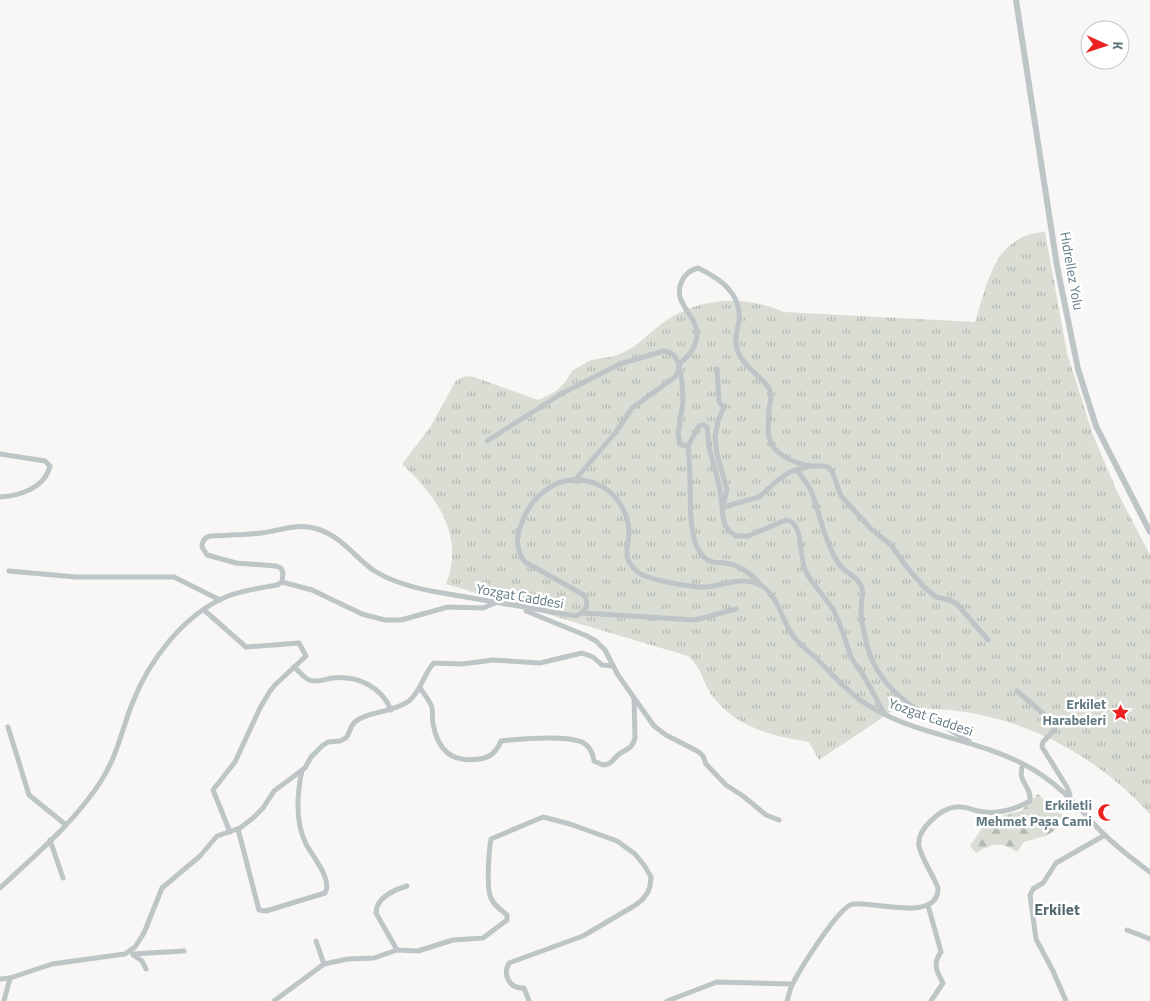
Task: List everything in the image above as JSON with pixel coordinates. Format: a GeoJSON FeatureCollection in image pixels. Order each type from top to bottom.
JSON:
{"type":"FeatureCollection","features":[{"type":"Feature","properties":{"kind":"street","name":"Hıdrellez Yolu"},"geometry":{"type":"LineString","coordinates":[[1016,0],[1057,266],[1078,369],[1096,426],[1150,532]]}},
{"type":"Feature","properties":{"kind":"street"},"geometry":{"type":"LineString","coordinates":[[575,480],[616,432],[632,408],[675,377],[679,364],[691,351],[696,342],[696,328],[680,299],[680,286],[686,274],[698,268],[723,282],[731,291],[736,301],[739,318],[736,340],[739,354],[748,368],[764,382],[770,392],[768,432],[771,443],[775,449],[786,457],[810,466]]}},
{"type":"Feature","properties":{"kind":"street"},"geometry":{"type":"LineString","coordinates":[[487,441],[562,394],[620,364],[664,352],[674,355],[679,364],[683,401],[678,438],[682,445],[688,446]]}},
{"type":"Feature","properties":{"kind":"street"},"geometry":{"type":"LineString","coordinates":[[717,369],[719,402],[724,407],[717,425],[716,446],[727,490],[722,507]]}},
{"type":"Feature","properties":{"kind":"street"},"geometry":{"type":"LineString","coordinates":[[761,586],[752,575],[741,568],[727,563],[713,563],[706,558],[699,550],[694,537],[691,518],[688,446],[699,426],[704,424],[707,427],[709,447],[719,480],[725,526],[728,531],[736,536],[748,536],[786,520],[792,521],[796,525],[805,571],[833,610],[843,631],[853,661],[885,714]]}},
{"type":"Feature","properties":{"kind":"street"},"geometry":{"type":"LineString","coordinates":[[0,454],[45,461],[50,466],[45,477],[32,488],[15,496],[0,497]]}},
{"type":"Feature","properties":{"kind":"street"},"geometry":{"type":"LineString","coordinates":[[722,507],[760,497],[778,480],[797,470],[823,465],[831,469],[841,496],[866,524],[891,545],[905,565],[928,591],[936,597],[950,600],[957,604],[988,640]]}},
{"type":"Feature","properties":{"kind":"street"},"geometry":{"type":"LineString","coordinates":[[797,470],[811,491],[821,524],[839,564],[861,585],[861,612],[865,639],[870,655],[881,677],[904,701],[974,744]]}},
{"type":"Feature","properties":{"kind":"street","name":"Yozgat Caddesi"},"geometry":{"type":"LineString","coordinates":[[279,584],[283,573],[279,567],[268,564],[236,563],[217,559],[204,553],[203,542],[206,538],[212,536],[260,533],[299,526],[316,528],[341,542],[368,566],[387,578],[419,588],[516,607],[573,616],[583,613],[587,604],[584,595],[527,564],[521,556],[518,543],[521,523],[534,499],[551,486],[575,480],[598,484],[619,501],[628,523],[627,556],[632,565],[642,574],[652,579],[699,587],[742,581],[752,582],[761,586],[771,594],[793,636],[851,692],[869,706],[934,734],[974,744],[1023,764],[1050,780],[1070,797],[1105,834],[1150,872]]}},
{"type":"Feature","properties":{"kind":"street"},"geometry":{"type":"LineString","coordinates":[[9,571],[76,577],[174,576],[220,600]]}},
{"type":"Feature","properties":{"kind":"street"},"geometry":{"type":"LineString","coordinates":[[0,888],[66,825],[91,796],[109,769],[119,747],[135,696],[146,675],[174,636],[188,622],[220,600],[238,593],[279,584],[312,590],[362,614],[385,620],[401,620],[448,607],[482,608],[495,603]]}},
{"type":"Feature","properties":{"kind":"street"},"geometry":{"type":"LineString","coordinates":[[516,607],[592,638],[605,650],[612,666],[658,730],[699,752],[706,764],[726,785],[766,815],[779,820]]}},
{"type":"Feature","properties":{"kind":"street"},"geometry":{"type":"LineString","coordinates":[[583,613],[695,620],[736,609]]}},
{"type":"Feature","properties":{"kind":"street"},"geometry":{"type":"LineString","coordinates":[[204,610],[246,647],[299,643],[306,656],[270,691],[235,762],[213,790],[230,832]]}},
{"type":"Feature","properties":{"kind":"street"},"geometry":{"type":"LineString","coordinates":[[131,953],[144,933],[162,888],[200,856],[217,836],[238,829],[258,813],[279,787],[302,770],[322,746],[328,742],[340,741],[346,738],[356,721],[391,710],[406,703],[420,688],[432,665],[437,662],[462,664],[493,660],[540,663],[582,653],[593,657],[602,665],[612,666]]}},
{"type":"Feature","properties":{"kind":"street"},"geometry":{"type":"LineString","coordinates":[[294,667],[312,681],[319,682],[340,677],[366,684],[381,694],[391,710]]}},
{"type":"Feature","properties":{"kind":"street"},"geometry":{"type":"LineString","coordinates":[[420,688],[432,707],[433,723],[440,746],[453,757],[474,760],[484,758],[496,751],[501,741],[539,738],[582,742],[591,750],[594,761],[603,765],[612,763],[617,756],[628,750],[633,744],[635,738],[634,697]]}},
{"type":"Feature","properties":{"kind":"street"},"geometry":{"type":"LineString","coordinates":[[1017,691],[1055,724],[1055,729],[1043,742],[1042,748],[1068,787],[1070,797]]}},
{"type":"Feature","properties":{"kind":"street"},"geometry":{"type":"LineString","coordinates":[[8,727],[29,795],[66,825]]}},
{"type":"Feature","properties":{"kind":"street"},"geometry":{"type":"LineString","coordinates":[[787,1001],[792,984],[820,940],[848,906],[856,904],[903,908],[928,905],[936,898],[938,888],[919,845],[923,832],[939,814],[952,807],[962,806],[976,811],[993,813],[1010,810],[1030,801],[1030,792],[1021,779],[1023,764]]}},
{"type":"Feature","properties":{"kind":"street"},"geometry":{"type":"LineString","coordinates":[[238,829],[259,910],[266,911],[325,893],[328,883],[305,842],[300,824],[298,797],[302,770]]}},
{"type":"Feature","properties":{"kind":"street"},"geometry":{"type":"LineString","coordinates":[[274,1001],[324,964],[348,959],[374,958],[397,950],[418,951],[453,940],[483,938],[506,920],[507,915],[493,902],[489,892],[489,847],[491,839],[543,817],[570,824],[617,841],[635,854],[648,872],[651,880],[648,892],[638,903],[583,936],[509,963],[506,971],[509,982],[514,987],[524,988],[529,1001]]}},
{"type":"Feature","properties":{"kind":"street"},"geometry":{"type":"LineString","coordinates":[[1066,1001],[1053,970],[1036,939],[1030,895],[1033,889],[1045,881],[1056,863],[1105,834]]}},
{"type":"Feature","properties":{"kind":"street"},"geometry":{"type":"LineString","coordinates":[[50,840],[63,878]]}},
{"type":"Feature","properties":{"kind":"street"},"geometry":{"type":"LineString","coordinates":[[397,950],[376,910],[378,903],[386,896],[408,886]]}},
{"type":"Feature","properties":{"kind":"street"},"geometry":{"type":"LineString","coordinates":[[928,905],[940,952],[937,958],[936,969],[943,983],[931,1001]]}},
{"type":"Feature","properties":{"kind":"street"},"geometry":{"type":"LineString","coordinates":[[1127,930],[1150,939]]}},
{"type":"Feature","properties":{"kind":"street"},"geometry":{"type":"LineString","coordinates":[[316,940],[324,964]]}},
{"type":"Feature","properties":{"kind":"street"},"geometry":{"type":"LineString","coordinates":[[0,980],[52,964],[131,953],[184,952]]}},
{"type":"Feature","properties":{"kind":"street"},"geometry":{"type":"LineString","coordinates":[[131,953],[142,961],[146,969]]}},
{"type":"Feature","properties":{"kind":"street"},"geometry":{"type":"LineString","coordinates":[[4,1001],[10,978]]}},
{"type":"Feature","properties":{"kind":"street"},"geometry":{"type":"LineString","coordinates":[[666,1001],[717,982],[792,984]]}},
{"type":"Feature","properties":{"kind":"green space"},"geometry":{"type":"Polygon","coordinates":[[[1045,232],[1067,353],[1093,435],[1116,489],[1150,555],[1150,814],[1105,773],[1080,755],[1054,740],[1026,728],[968,712],[916,708],[895,710],[819,760],[809,742],[767,733],[742,722],[730,714],[710,693],[697,666],[688,656],[446,584],[451,566],[452,549],[450,533],[436,504],[402,464],[431,426],[455,382],[459,379],[466,376],[474,377],[538,400],[557,390],[572,371],[588,362],[625,351],[637,344],[661,324],[690,308],[721,301],[753,302],[784,312],[975,322],[989,277],[1004,251],[1014,242],[1028,235],[1045,232]]]}},
{"type":"Feature","properties":{"kind":"green space"},"geometry":{"type":"Polygon","coordinates":[[[1038,794],[1068,820],[1048,835],[1024,842],[1017,852],[1006,846],[992,845],[976,853],[970,846],[982,828],[1003,823],[1003,815],[1021,811],[1038,794]]]}},
{"type":"Feature","properties":{"kind":"place","name":"Erkilet Harabeleri"},"geometry":{"type":"Point","coordinates":[1120,712]}},
{"type":"Feature","properties":{"kind":"place","name":"Erkiletli Mehmet Paşa Cami"},"geometry":{"type":"Point","coordinates":[1106,813]}},
{"type":"Feature","properties":{"kind":"district","name":"Erkilet"},"geometry":{"type":"Point","coordinates":[1057,909]}}]}
